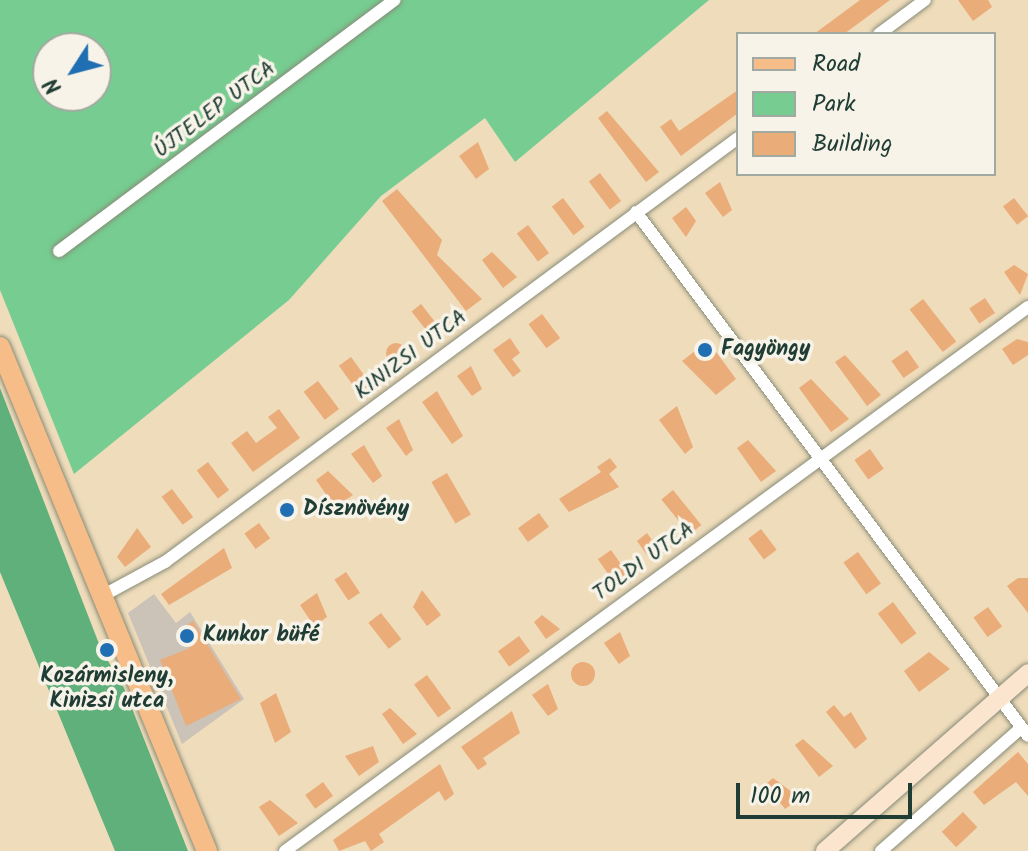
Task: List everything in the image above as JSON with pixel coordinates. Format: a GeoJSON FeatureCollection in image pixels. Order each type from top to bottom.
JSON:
{"type":"FeatureCollection","features":[{"type":"Feature","properties":{"kind":"main road"},"geometry":{"type":"LineString","coordinates":[[0,347],[207,851]]}},
{"type":"Feature","properties":{"kind":"main road"},"geometry":{"type":"LineString","coordinates":[[825,851],[1028,673]]}},
{"type":"Feature","properties":{"kind":"street","name":"ÚJTELEP UTCA"},"geometry":{"type":"LineString","coordinates":[[59,251],[395,0]]}},
{"type":"Feature","properties":{"kind":"street"},"geometry":{"type":"LineString","coordinates":[[882,32],[925,0]]}},
{"type":"Feature","properties":{"kind":"street","name":"KINIZSI UTCA"},"geometry":{"type":"LineString","coordinates":[[102,596],[165,562],[736,139]]}},
{"type":"Feature","properties":{"kind":"street"},"geometry":{"type":"LineString","coordinates":[[636,212],[824,456],[1025,732],[881,851]]}},
{"type":"Feature","properties":{"kind":"street","name":"TOLDI UTCA"},"geometry":{"type":"LineString","coordinates":[[285,851],[1028,307]]}},
{"type":"Feature","properties":{"kind":"shaded area"},"geometry":{"type":"Polygon","coordinates":[[[154,594],[176,623],[190,612],[244,699],[182,744],[128,613],[154,594]]]}},
{"type":"Feature","properties":{"kind":"green space"},"geometry":{"type":"Polygon","coordinates":[[[0,0],[709,0],[515,162],[485,118],[381,196],[289,300],[74,474],[0,290],[0,0]]]}},
{"type":"Feature","properties":{"kind":"green space"},"geometry":{"type":"Polygon","coordinates":[[[0,388],[101,649],[124,688],[188,851],[115,851],[0,572],[0,388]]]}},
{"type":"Feature","properties":{"kind":"building"},"geometry":{"type":"Polygon","coordinates":[[[860,0],[890,0],[847,32],[817,32],[860,0]]]}},
{"type":"Feature","properties":{"kind":"building"},"geometry":{"type":"Polygon","coordinates":[[[958,0],[988,0],[992,7],[973,21],[958,0]]]}},
{"type":"Feature","properties":{"kind":"building"},"geometry":{"type":"Polygon","coordinates":[[[736,91],[736,115],[681,156],[660,127],[671,119],[679,131],[736,91]]]}},
{"type":"Feature","properties":{"kind":"building"},"geometry":{"type":"Polygon","coordinates":[[[607,111],[659,172],[646,182],[598,118],[607,111]]]}},
{"type":"Feature","properties":{"kind":"building"},"geometry":{"type":"Polygon","coordinates":[[[478,142],[489,169],[476,179],[459,156],[478,142]]]}},
{"type":"Feature","properties":{"kind":"building"},"geometry":{"type":"Polygon","coordinates":[[[600,173],[621,201],[610,209],[589,181],[600,173]]]}},
{"type":"Feature","properties":{"kind":"building"},"geometry":{"type":"Polygon","coordinates":[[[720,182],[732,210],[723,217],[705,193],[720,182]]]}},
{"type":"Feature","properties":{"kind":"building"},"geometry":{"type":"Polygon","coordinates":[[[397,189],[442,240],[437,255],[482,299],[466,311],[382,201],[397,189]]]}},
{"type":"Feature","properties":{"kind":"building"},"geometry":{"type":"Polygon","coordinates":[[[563,198],[585,227],[573,235],[552,206],[563,198]]]}},
{"type":"Feature","properties":{"kind":"building"},"geometry":{"type":"Polygon","coordinates":[[[1014,198],[1028,216],[1017,225],[1003,207],[1014,198]]]}},
{"type":"Feature","properties":{"kind":"building"},"geometry":{"type":"Polygon","coordinates":[[[686,207],[696,221],[686,237],[672,218],[686,207]]]}},
{"type":"Feature","properties":{"kind":"building"},"geometry":{"type":"Polygon","coordinates":[[[528,225],[549,253],[538,261],[517,233],[528,225]]]}},
{"type":"Feature","properties":{"kind":"building"},"geometry":{"type":"Polygon","coordinates":[[[492,252],[517,277],[503,288],[482,260],[492,252]]]}},
{"type":"Feature","properties":{"kind":"building"},"geometry":{"type":"Polygon","coordinates":[[[1014,265],[1028,274],[1020,295],[1004,272],[1014,265]]]}},
{"type":"Feature","properties":{"kind":"building"},"geometry":{"type":"Polygon","coordinates":[[[985,298],[995,313],[979,324],[969,309],[985,298]]]}},
{"type":"Feature","properties":{"kind":"building"},"geometry":{"type":"Polygon","coordinates":[[[923,299],[956,342],[943,352],[910,309],[923,299]]]}},
{"type":"Feature","properties":{"kind":"building"},"geometry":{"type":"Polygon","coordinates":[[[421,304],[443,332],[434,340],[412,311],[421,304]]]}},
{"type":"Feature","properties":{"kind":"building"},"geometry":{"type":"Polygon","coordinates":[[[542,314],[560,338],[546,348],[528,324],[542,314]]]}},
{"type":"Feature","properties":{"kind":"building"},"geometry":{"type":"Polygon","coordinates":[[[510,338],[520,353],[512,359],[521,371],[513,377],[493,350],[510,338]]]}},
{"type":"Feature","properties":{"kind":"building"},"geometry":{"type":"Polygon","coordinates":[[[1017,339],[1028,342],[1028,355],[1013,365],[1002,349],[1017,339]]]}},
{"type":"Feature","properties":{"kind":"building"},"geometry":{"type":"Polygon","coordinates":[[[708,341],[736,379],[716,395],[682,361],[708,341]]]}},
{"type":"Feature","properties":{"kind":"building"},"geometry":{"type":"Polygon","coordinates":[[[396,343],[403,346],[406,353],[403,360],[396,363],[389,360],[386,353],[389,346],[396,343]]]}},
{"type":"Feature","properties":{"kind":"building"},"geometry":{"type":"Polygon","coordinates":[[[907,350],[919,367],[903,378],[891,361],[907,350]]]}},
{"type":"Feature","properties":{"kind":"building"},"geometry":{"type":"Polygon","coordinates":[[[845,355],[881,395],[867,406],[835,362],[845,355]]]}},
{"type":"Feature","properties":{"kind":"building"},"geometry":{"type":"Polygon","coordinates":[[[351,357],[371,385],[359,393],[339,366],[351,357]]]}},
{"type":"Feature","properties":{"kind":"building"},"geometry":{"type":"Polygon","coordinates":[[[471,366],[482,389],[472,396],[457,376],[471,366]]]}},
{"type":"Feature","properties":{"kind":"building"},"geometry":{"type":"Polygon","coordinates":[[[811,379],[849,419],[831,432],[799,388],[811,379]]]}},
{"type":"Feature","properties":{"kind":"building"},"geometry":{"type":"Polygon","coordinates":[[[318,381],[339,409],[325,420],[304,392],[318,381]]]}},
{"type":"Feature","properties":{"kind":"building"},"geometry":{"type":"Polygon","coordinates":[[[437,391],[463,436],[452,444],[422,402],[437,391]]]}},
{"type":"Feature","properties":{"kind":"building"},"geometry":{"type":"Polygon","coordinates":[[[677,406],[693,447],[685,454],[659,420],[677,406]]]}},
{"type":"Feature","properties":{"kind":"building"},"geometry":{"type":"Polygon","coordinates":[[[279,409],[300,438],[253,472],[231,443],[247,431],[256,443],[277,428],[268,417],[279,409]]]}},
{"type":"Feature","properties":{"kind":"building"},"geometry":{"type":"Polygon","coordinates":[[[399,419],[413,450],[406,456],[386,428],[399,419]]]}},
{"type":"Feature","properties":{"kind":"building"},"geometry":{"type":"Polygon","coordinates":[[[748,440],[776,471],[761,482],[737,448],[748,440]]]}},
{"type":"Feature","properties":{"kind":"building"},"geometry":{"type":"Polygon","coordinates":[[[364,445],[382,476],[373,483],[351,454],[364,445]]]}},
{"type":"Feature","properties":{"kind":"building"},"geometry":{"type":"Polygon","coordinates":[[[870,449],[884,469],[868,480],[854,460],[870,449]]]}},
{"type":"Feature","properties":{"kind":"building"},"geometry":{"type":"Polygon","coordinates":[[[610,458],[617,467],[609,474],[619,487],[569,512],[559,499],[601,472],[597,467],[610,458]]]}},
{"type":"Feature","properties":{"kind":"building"},"geometry":{"type":"Polygon","coordinates":[[[208,462],[229,490],[218,498],[197,470],[208,462]]]}},
{"type":"Feature","properties":{"kind":"building"},"geometry":{"type":"Polygon","coordinates":[[[328,471],[353,495],[347,499],[354,509],[342,517],[316,480],[328,471]]]}},
{"type":"Feature","properties":{"kind":"building"},"geometry":{"type":"Polygon","coordinates":[[[447,473],[471,515],[455,524],[431,482],[447,473]]]}},
{"type":"Feature","properties":{"kind":"building"},"geometry":{"type":"Polygon","coordinates":[[[172,489],[193,517],[183,525],[162,497],[172,489]]]}},
{"type":"Feature","properties":{"kind":"building"},"geometry":{"type":"Polygon","coordinates":[[[673,490],[701,525],[690,534],[661,499],[673,490]]]}},
{"type":"Feature","properties":{"kind":"building"},"geometry":{"type":"Polygon","coordinates":[[[539,513],[549,527],[528,542],[518,528],[539,513]]]}},
{"type":"Feature","properties":{"kind":"building"},"geometry":{"type":"Polygon","coordinates":[[[259,523],[270,538],[256,549],[244,534],[259,523]]]}},
{"type":"Feature","properties":{"kind":"building"},"geometry":{"type":"Polygon","coordinates":[[[137,528],[151,547],[125,567],[117,557],[137,528]]]}},
{"type":"Feature","properties":{"kind":"building"},"geometry":{"type":"Polygon","coordinates":[[[761,529],[777,550],[764,559],[748,539],[761,529]]]}},
{"type":"Feature","properties":{"kind":"building"},"geometry":{"type":"Polygon","coordinates":[[[647,533],[657,547],[675,534],[680,540],[652,562],[637,541],[647,533]]]}},
{"type":"Feature","properties":{"kind":"building"},"geometry":{"type":"Polygon","coordinates":[[[224,548],[232,568],[169,605],[161,594],[224,548]]]}},
{"type":"Feature","properties":{"kind":"building"},"geometry":{"type":"Polygon","coordinates":[[[611,550],[630,577],[617,586],[598,559],[611,550]]]}},
{"type":"Feature","properties":{"kind":"building"},"geometry":{"type":"Polygon","coordinates":[[[858,552],[881,584],[866,594],[843,563],[858,552]]]}},
{"type":"Feature","properties":{"kind":"building"},"geometry":{"type":"Polygon","coordinates":[[[346,572],[360,593],[348,601],[334,580],[346,572]]]}},
{"type":"Feature","properties":{"kind":"building"},"geometry":{"type":"Polygon","coordinates":[[[1018,578],[1028,578],[1028,613],[1007,586],[1018,578]]]}},
{"type":"Feature","properties":{"kind":"building"},"geometry":{"type":"Polygon","coordinates":[[[422,590],[441,615],[427,626],[413,607],[422,590]]]}},
{"type":"Feature","properties":{"kind":"building"},"geometry":{"type":"Polygon","coordinates":[[[317,593],[327,617],[314,626],[300,605],[317,593]]]}},
{"type":"Feature","properties":{"kind":"building"},"geometry":{"type":"Polygon","coordinates":[[[893,602],[916,633],[901,645],[878,613],[893,602]]]}},
{"type":"Feature","properties":{"kind":"building"},"geometry":{"type":"Polygon","coordinates":[[[988,607],[1002,626],[988,637],[973,618],[988,607]]]}},
{"type":"Feature","properties":{"kind":"building"},"geometry":{"type":"Polygon","coordinates":[[[381,613],[401,639],[389,649],[368,623],[381,613]]]}},
{"type":"Feature","properties":{"kind":"building"},"geometry":{"type":"Polygon","coordinates":[[[542,615],[560,629],[546,639],[534,622],[542,615]]]}},
{"type":"Feature","properties":{"kind":"building"},"geometry":{"type":"Polygon","coordinates":[[[193,621],[241,699],[186,726],[160,660],[190,648],[178,632],[193,621]]]}},
{"type":"Feature","properties":{"kind":"building"},"geometry":{"type":"Polygon","coordinates":[[[620,632],[630,656],[619,664],[604,643],[620,632]]]}},
{"type":"Feature","properties":{"kind":"building"},"geometry":{"type":"Polygon","coordinates":[[[519,636],[530,651],[509,667],[498,651],[519,636]]]}},
{"type":"Feature","properties":{"kind":"building"},"geometry":{"type":"Polygon","coordinates":[[[929,652],[950,669],[919,692],[904,671],[929,652]]]}},
{"type":"Feature","properties":{"kind":"building"},"geometry":{"type":"Polygon","coordinates":[[[583,662],[592,665],[595,674],[592,683],[583,686],[574,683],[571,674],[574,665],[583,662]]]}},
{"type":"Feature","properties":{"kind":"building"},"geometry":{"type":"Polygon","coordinates":[[[427,675],[451,708],[438,718],[414,684],[427,675]]]}},
{"type":"Feature","properties":{"kind":"building"},"geometry":{"type":"Polygon","coordinates":[[[548,684],[558,709],[548,716],[532,695],[548,684]]]}},
{"type":"Feature","properties":{"kind":"building"},"geometry":{"type":"Polygon","coordinates":[[[276,693],[291,732],[275,743],[260,703],[276,693]]]}},
{"type":"Feature","properties":{"kind":"building"},"geometry":{"type":"Polygon","coordinates":[[[834,705],[844,717],[851,712],[867,739],[855,749],[826,712],[834,705]]]}},
{"type":"Feature","properties":{"kind":"building"},"geometry":{"type":"Polygon","coordinates":[[[390,708],[417,734],[403,744],[382,714],[390,708]]]}},
{"type":"Feature","properties":{"kind":"building"},"geometry":{"type":"Polygon","coordinates":[[[512,711],[520,733],[483,758],[487,764],[478,770],[461,747],[512,711]]]}},
{"type":"Feature","properties":{"kind":"building"},"geometry":{"type":"Polygon","coordinates":[[[803,739],[833,766],[819,777],[795,745],[803,739]]]}},
{"type":"Feature","properties":{"kind":"building"},"geometry":{"type":"Polygon","coordinates":[[[373,746],[379,762],[359,776],[345,756],[373,746]]]}},
{"type":"Feature","properties":{"kind":"building"},"geometry":{"type":"Polygon","coordinates":[[[1018,752],[1028,764],[1028,796],[1016,782],[984,805],[973,792],[1018,752]]]}},
{"type":"Feature","properties":{"kind":"building"},"geometry":{"type":"Polygon","coordinates":[[[440,764],[454,794],[445,801],[439,791],[379,834],[384,842],[371,851],[365,841],[339,851],[333,840],[440,764]]]}},
{"type":"Feature","properties":{"kind":"building"},"geometry":{"type":"Polygon","coordinates":[[[773,778],[800,798],[785,809],[766,784],[773,778]]]}},
{"type":"Feature","properties":{"kind":"building"},"geometry":{"type":"Polygon","coordinates":[[[323,782],[333,796],[315,809],[305,795],[323,782]]]}},
{"type":"Feature","properties":{"kind":"building"},"geometry":{"type":"Polygon","coordinates":[[[270,800],[298,823],[279,836],[259,807],[270,800]]]}},
{"type":"Feature","properties":{"kind":"building"},"geometry":{"type":"Polygon","coordinates":[[[963,812],[977,827],[956,847],[942,832],[963,812]]]}},
{"type":"Feature","properties":{"kind":"place","name":"Fagyöngy"},"geometry":{"type":"Point","coordinates":[705,350]}},
{"type":"Feature","properties":{"kind":"place","name":"Dísznövény"},"geometry":{"type":"Point","coordinates":[287,510]}},
{"type":"Feature","properties":{"kind":"place","name":"Kunkor büfé"},"geometry":{"type":"Point","coordinates":[187,636]}},
{"type":"Feature","properties":{"kind":"place","name":"Kozármisleny, Kinizsi utca"},"geometry":{"type":"Point","coordinates":[107,650]}}]}
